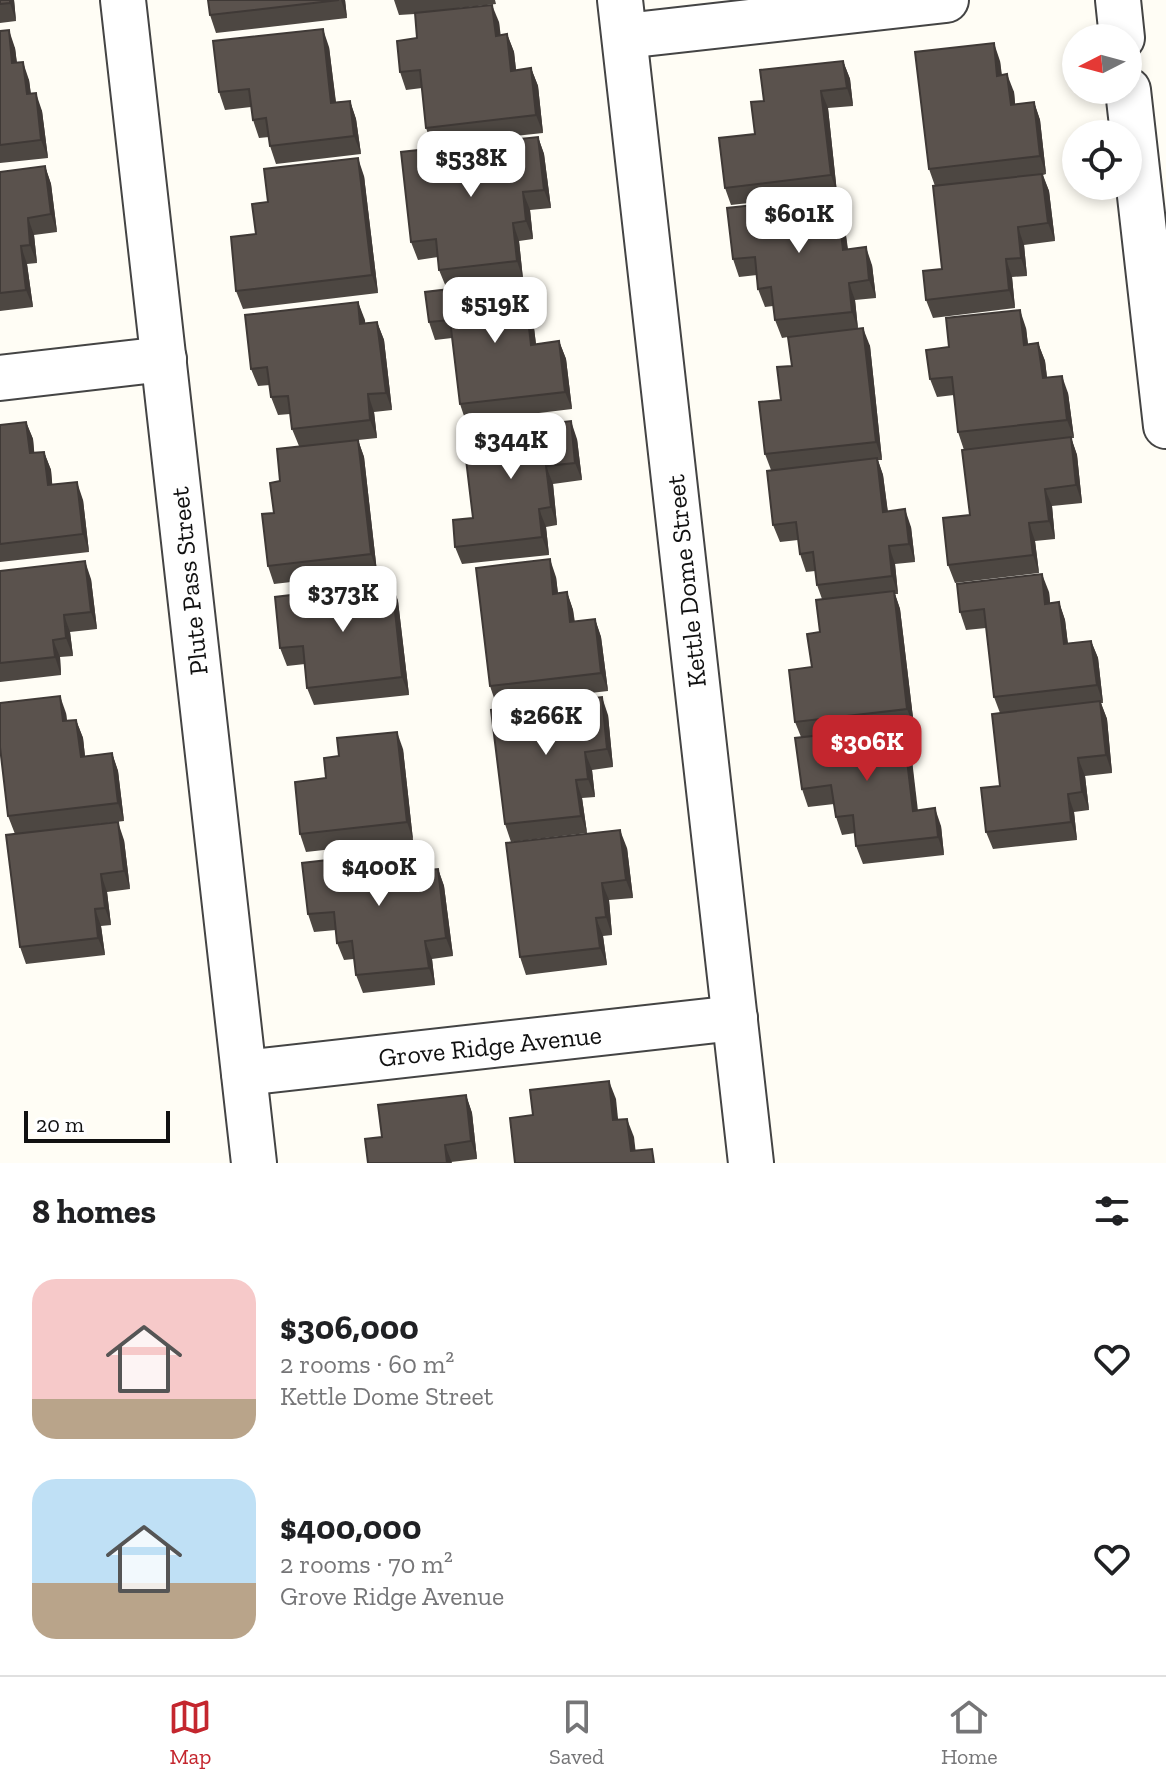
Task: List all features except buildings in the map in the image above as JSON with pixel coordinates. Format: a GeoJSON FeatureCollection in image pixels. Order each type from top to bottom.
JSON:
{"type":"FeatureCollection","features":[{"type":"Feature","properties":{"kind":"street","name":"Plute Pass Street"},"geometry":{"type":"LineString","coordinates":[[123,0],[254,1163]]}},
{"type":"Feature","properties":{"kind":"street"},"geometry":{"type":"LineString","coordinates":[[622,18],[946,0]]}},
{"type":"Feature","properties":{"kind":"street"},"geometry":{"type":"LineString","coordinates":[[1118,0],[1121,24]]}},
{"type":"Feature","properties":{"kind":"street","name":"Kettle Dome Street"},"geometry":{"type":"LineString","coordinates":[[622,18],[751,1163]]}},
{"type":"Feature","properties":{"kind":"street"},"geometry":{"type":"LineString","coordinates":[[1130,104],[1161,342],[1166,426]]}},
{"type":"Feature","properties":{"kind":"street"},"geometry":{"type":"LineString","coordinates":[[0,378],[164,359]]}},
{"type":"Feature","properties":{"kind":"street","name":"Grove Ridge Avenue"},"geometry":{"type":"LineString","coordinates":[[244,1073],[735,1018]]}}]}
